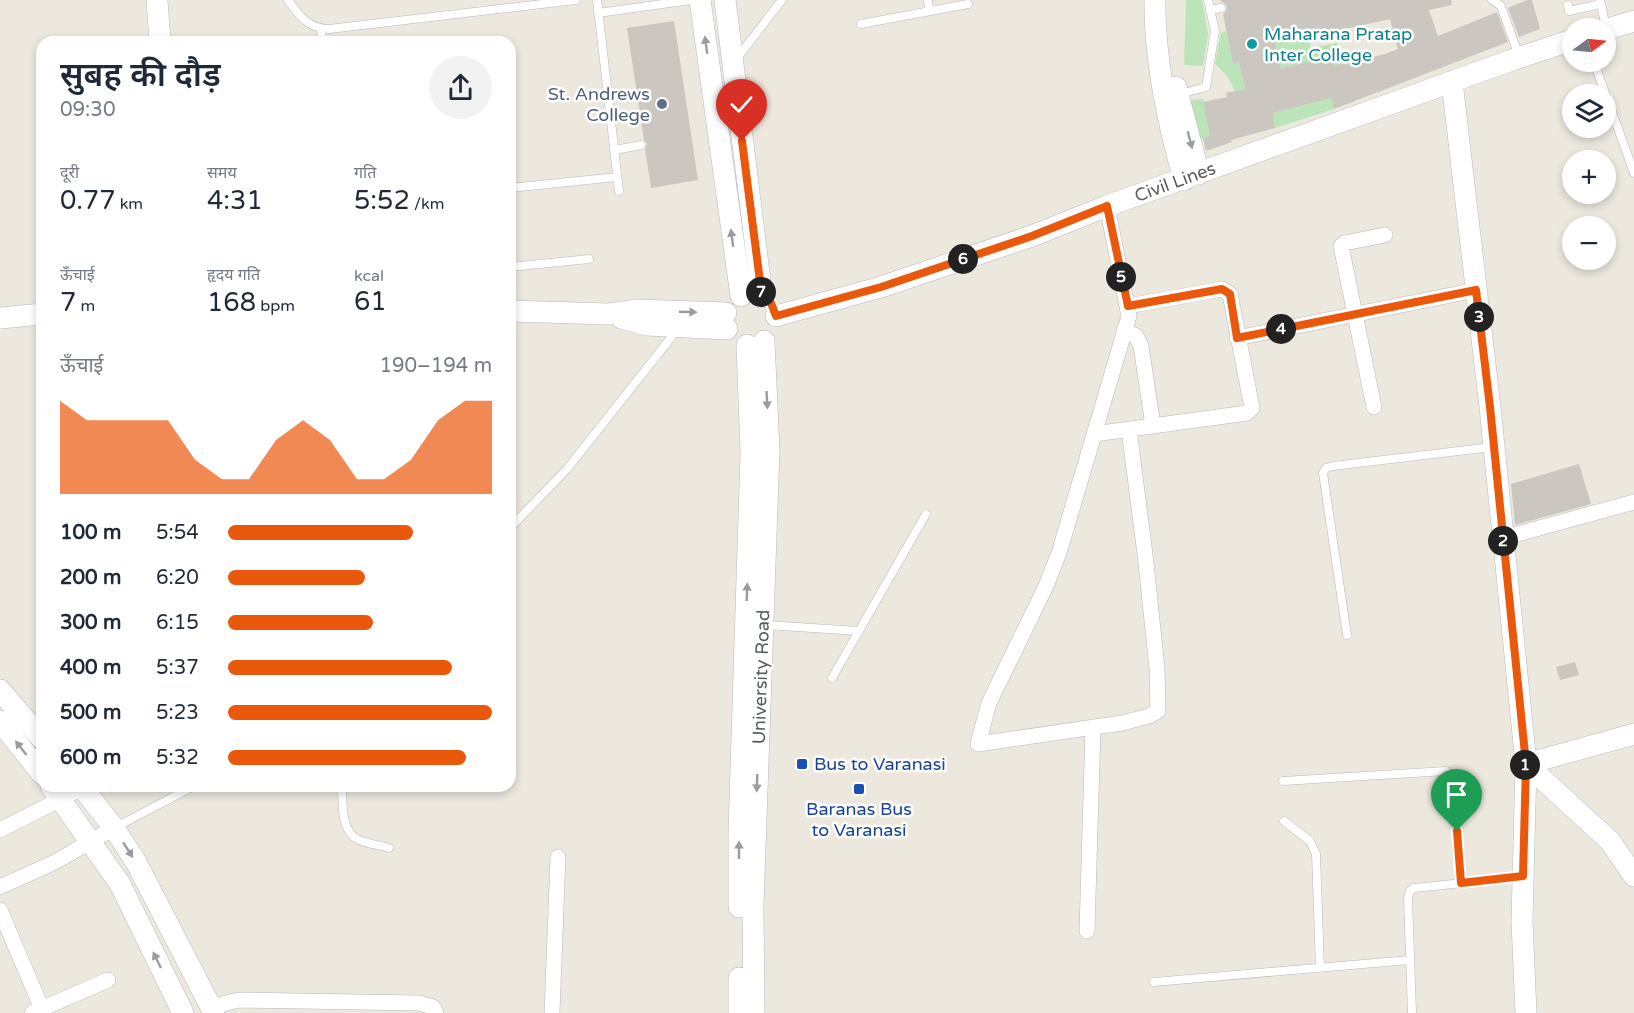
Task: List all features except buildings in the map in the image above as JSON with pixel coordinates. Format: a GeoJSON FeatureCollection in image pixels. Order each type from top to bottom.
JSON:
{"type":"FeatureCollection","features":[{"type":"Feature","properties":{"kind":"main road"},"geometry":{"type":"LineString","coordinates":[[157,0],[160,36]]}},
{"type":"Feature","properties":{"kind":"main road"},"geometry":{"type":"LineString","coordinates":[[700,0],[752,296]]}},
{"type":"Feature","properties":{"kind":"main road"},"geometry":{"type":"LineString","coordinates":[[725,0],[752,296]]}},
{"type":"Feature","properties":{"kind":"main road"},"geometry":{"type":"LineString","coordinates":[[1155,0],[1158,46],[1191,177]]}},
{"type":"Feature","properties":{"kind":"main road"},"geometry":{"type":"LineString","coordinates":[[1169,0],[1171,95]]}},
{"type":"Feature","properties":{"kind":"main road"},"geometry":{"type":"LineString","coordinates":[[1616,27],[1634,21]]}},
{"type":"Feature","properties":{"kind":"main road","name":"Civil Lines"},"geometry":{"type":"LineString","coordinates":[[776,316],[881,287],[1032,236],[1107,206],[1562,43]]}},
{"type":"Feature","properties":{"kind":"main road"},"geometry":{"type":"LineString","coordinates":[[1452,82],[1494,447],[1526,764],[1522,921],[1526,1013]]}},
{"type":"Feature","properties":{"kind":"main road"},"geometry":{"type":"LineString","coordinates":[[752,296],[771,303],[776,316],[775,327],[771,335],[756,343],[732,337],[727,321],[729,306],[752,296]]}},
{"type":"Feature","properties":{"kind":"main road"},"geometry":{"type":"LineString","coordinates":[[516,311],[609,314],[638,310],[727,321]]}},
{"type":"Feature","properties":{"kind":"main road"},"geometry":{"type":"LineString","coordinates":[[609,314],[633,323],[680,327],[727,321]]}},
{"type":"Feature","properties":{"kind":"main road"},"geometry":{"type":"LineString","coordinates":[[0,318],[36,315]]}},
{"type":"Feature","properties":{"kind":"main road","name":"University Road"},"geometry":{"type":"LineString","coordinates":[[739,1013],[739,831],[769,450],[756,343]]}},
{"type":"Feature","properties":{"kind":"main road","name":"University Road"},"geometry":{"type":"LineString","coordinates":[[754,1013],[755,625]]}},
{"type":"Feature","properties":{"kind":"main road"},"geometry":{"type":"LineString","coordinates":[[0,690],[36,732]]}},
{"type":"Feature","properties":{"kind":"main road"},"geometry":{"type":"LineString","coordinates":[[0,722],[36,767]]}},
{"type":"Feature","properties":{"kind":"main road"},"geometry":{"type":"LineString","coordinates":[[1526,764],[1634,734]]}},
{"type":"Feature","properties":{"kind":"main road"},"geometry":{"type":"LineString","coordinates":[[1526,764],[1610,841],[1634,876]]}},
{"type":"Feature","properties":{"kind":"main road"},"geometry":{"type":"LineString","coordinates":[[86,792],[114,828],[136,862],[212,1010]]}},
{"type":"Feature","properties":{"kind":"main road"},"geometry":{"type":"LineString","coordinates":[[56,793],[120,884],[183,1013]]}},
{"type":"Feature","properties":{"kind":"street"},"geometry":{"type":"LineString","coordinates":[[1107,206],[1129,316],[1059,553],[1046,586],[989,703],[978,744],[1122,723],[1149,716],[1159,709],[1145,554],[1129,430]]}},
{"type":"Feature","properties":{"kind":"street"},"geometry":{"type":"LineString","coordinates":[[1374,407],[1341,246],[1344,243],[1385,235]]}},
{"type":"Feature","properties":{"kind":"street"},"geometry":{"type":"LineString","coordinates":[[1094,434],[1251,411],[1252,408],[1230,294],[1222,289],[1128,306]]}},
{"type":"Feature","properties":{"kind":"street"},"geometry":{"type":"LineString","coordinates":[[1237,338],[1476,290]]}},
{"type":"Feature","properties":{"kind":"street"},"geometry":{"type":"LineString","coordinates":[[1124,330],[1136,336],[1141,346],[1153,426]]}},
{"type":"Feature","properties":{"kind":"street"},"geometry":{"type":"LineString","coordinates":[[1503,538],[1634,502]]}},
{"type":"Feature","properties":{"kind":"street"},"geometry":{"type":"LineString","coordinates":[[1087,931],[1093,727]]}},
{"type":"Feature","properties":{"kind":"street"},"geometry":{"type":"LineString","coordinates":[[0,830],[56,793]]}},
{"type":"Feature","properties":{"kind":"street"},"geometry":{"type":"LineString","coordinates":[[0,887],[55,862],[114,828]]}},
{"type":"Feature","properties":{"kind":"street"},"geometry":{"type":"LineString","coordinates":[[552,1013],[558,857]]}},
{"type":"Feature","properties":{"kind":"street"},"geometry":{"type":"LineString","coordinates":[[0,910],[37,1011],[108,980]]}},
{"type":"Feature","properties":{"kind":"street"},"geometry":{"type":"LineString","coordinates":[[212,1010],[238,1000],[419,1003],[433,1007],[436,1013]]}},
{"type":"Feature","properties":{"kind":"lane"},"geometry":{"type":"LineString","coordinates":[[288,0],[299,15],[315,28],[576,0]]}},
{"type":"Feature","properties":{"kind":"lane"},"geometry":{"type":"LineString","coordinates":[[597,0],[619,191]]}},
{"type":"Feature","properties":{"kind":"lane"},"geometry":{"type":"LineString","coordinates":[[598,13],[691,0]]}},
{"type":"Feature","properties":{"kind":"lane"},"geometry":{"type":"LineString","coordinates":[[732,64],[782,0]]}},
{"type":"Feature","properties":{"kind":"lane"},"geometry":{"type":"LineString","coordinates":[[928,0],[929,11]]}},
{"type":"Feature","properties":{"kind":"lane"},"geometry":{"type":"LineString","coordinates":[[1171,95],[1206,87],[1215,31],[1208,0]]}},
{"type":"Feature","properties":{"kind":"lane"},"geometry":{"type":"LineString","coordinates":[[1492,0],[1501,6],[1519,57]]}},
{"type":"Feature","properties":{"kind":"lane"},"geometry":{"type":"LineString","coordinates":[[1568,6],[1569,11],[1601,2],[1604,18]]}},
{"type":"Feature","properties":{"kind":"lane"},"geometry":{"type":"LineString","coordinates":[[861,24],[968,4]]}},
{"type":"Feature","properties":{"kind":"lane"},"geometry":{"type":"LineString","coordinates":[[1210,10],[1221,8]]}},
{"type":"Feature","properties":{"kind":"lane"},"geometry":{"type":"LineString","coordinates":[[321,28],[322,36]]}},
{"type":"Feature","properties":{"kind":"lane"},"geometry":{"type":"LineString","coordinates":[[1598,72],[1634,173]]}},
{"type":"Feature","properties":{"kind":"lane"},"geometry":{"type":"LineString","coordinates":[[615,150],[641,146]]}},
{"type":"Feature","properties":{"kind":"lane"},"geometry":{"type":"LineString","coordinates":[[516,187],[617,177]]}},
{"type":"Feature","properties":{"kind":"lane"},"geometry":{"type":"LineString","coordinates":[[516,266],[589,259]]}},
{"type":"Feature","properties":{"kind":"lane"},"geometry":{"type":"LineString","coordinates":[[516,522],[567,469],[680,327]]}},
{"type":"Feature","properties":{"kind":"lane"},"geometry":{"type":"LineString","coordinates":[[1347,634],[1323,473],[1326,468],[1494,447]]}},
{"type":"Feature","properties":{"kind":"lane"},"geometry":{"type":"LineString","coordinates":[[832,678],[926,514]]}},
{"type":"Feature","properties":{"kind":"lane"},"geometry":{"type":"LineString","coordinates":[[755,625],[859,631]]}},
{"type":"Feature","properties":{"kind":"lane"},"geometry":{"type":"LineString","coordinates":[[1282,781],[1446,771],[1454,779],[1461,883]]}},
{"type":"Feature","properties":{"kind":"lane"},"geometry":{"type":"LineString","coordinates":[[114,828],[183,792]]}},
{"type":"Feature","properties":{"kind":"lane"},"geometry":{"type":"LineString","coordinates":[[343,792],[348,829],[357,839],[389,848]]}},
{"type":"Feature","properties":{"kind":"lane"},"geometry":{"type":"LineString","coordinates":[[1284,821],[1310,840],[1316,854],[1320,968]]}},
{"type":"Feature","properties":{"kind":"lane"},"geometry":{"type":"LineString","coordinates":[[1412,1013],[1408,898],[1410,891],[1414,888],[1523,876]]}},
{"type":"Feature","properties":{"kind":"lane"},"geometry":{"type":"LineString","coordinates":[[1154,982],[1410,960]]}},
{"type":"Feature","properties":{"kind":"green space"},"geometry":{"type":"Polygon","coordinates":[[[1186,0],[1202,0],[1208,34],[1203,66],[1184,65],[1186,0]]]}},
{"type":"Feature","properties":{"kind":"green space"},"geometry":{"type":"Polygon","coordinates":[[[1226,30],[1233,63],[1239,62],[1245,89],[1235,91],[1227,76],[1215,64],[1221,33],[1226,30]]]}},
{"type":"Feature","properties":{"kind":"green space"},"geometry":{"type":"Polygon","coordinates":[[[1307,30],[1311,48],[1337,43],[1342,64],[1334,66],[1332,57],[1281,68],[1274,37],[1307,30]]]}},
{"type":"Feature","properties":{"kind":"green space"},"geometry":{"type":"Polygon","coordinates":[[[1331,98],[1334,109],[1275,128],[1273,113],[1331,98]]]}},
{"type":"Feature","properties":{"kind":"green space"},"geometry":{"type":"Polygon","coordinates":[[[1203,99],[1211,135],[1202,139],[1191,128],[1189,100],[1203,99]]]}},
{"type":"Feature","properties":{"kind":"place","name":"Maharana Pratap Inter College"},"geometry":{"type":"Point","coordinates":[1252,44]}},
{"type":"Feature","properties":{"kind":"place","name":"St. Andrews College"},"geometry":{"type":"Point","coordinates":[662,104]}},
{"type":"Feature","properties":{"kind":"place","name":"Bus to Varanasi"},"geometry":{"type":"Point","coordinates":[802,764]}},
{"type":"Feature","properties":{"kind":"place","name":"Baranas Bus to Varanasi"},"geometry":{"type":"Point","coordinates":[859,789]}},
{"type":"Feature","properties":{"kind":"route"},"geometry":{"type":"LineString","coordinates":[[742,141],[762,297],[771,303],[776,316],[881,287],[1032,236],[1107,206],[1128,306],[1222,289],[1230,294],[1237,338],[1476,290],[1526,764],[1523,876],[1461,883],[1457,831]]}}]}
